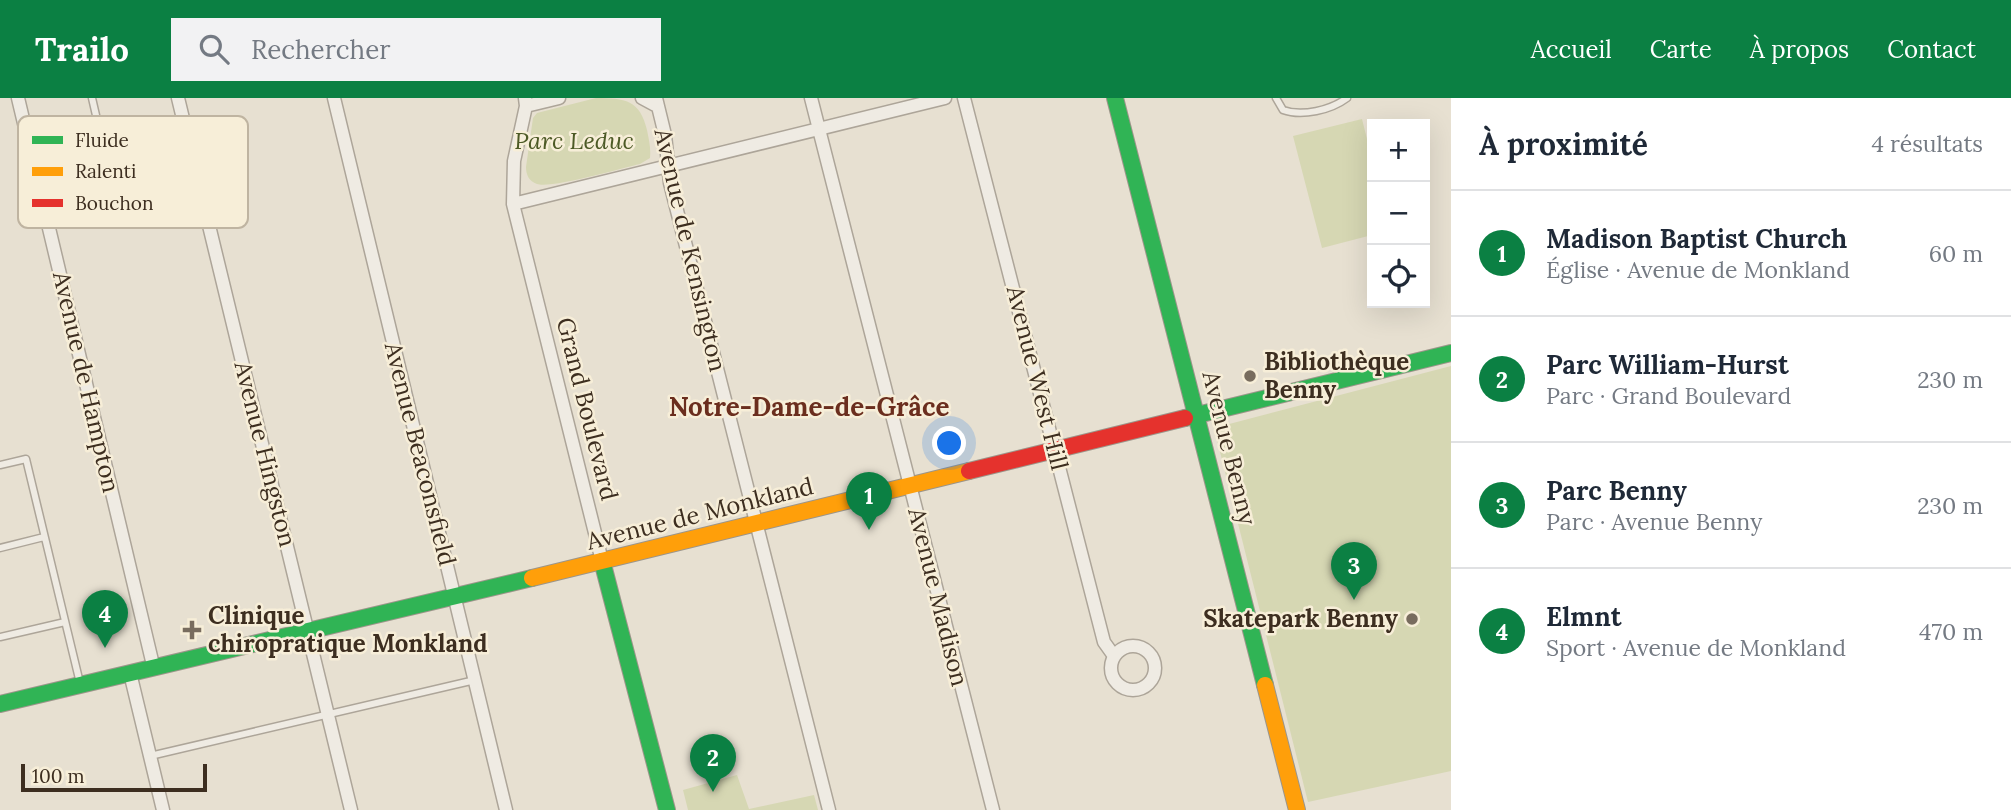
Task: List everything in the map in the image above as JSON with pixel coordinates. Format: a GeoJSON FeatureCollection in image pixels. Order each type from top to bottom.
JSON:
{"type":"FeatureCollection","features":[{"type":"Feature","properties":{"kind":"street","name":"Avenue de Hampton"},"geometry":{"type":"LineString","coordinates":[[18,98],[22,116]]}},
{"type":"Feature","properties":{"kind":"street","name":"Avenue Hingston"},"geometry":{"type":"LineString","coordinates":[[178,98],[182,116]]}},
{"type":"Feature","properties":{"kind":"street","name":"Avenue Beaconsfield"},"geometry":{"type":"LineString","coordinates":[[334,98],[506,810]]}},
{"type":"Feature","properties":{"kind":"street"},"geometry":{"type":"LineString","coordinates":[[525,102],[558,98]]}},
{"type":"Feature","properties":{"kind":"street"},"geometry":{"type":"LineString","coordinates":[[642,98],[655,101]]}},
{"type":"Feature","properties":{"kind":"street","name":"Avenue Madison"},"geometry":{"type":"LineString","coordinates":[[811,98],[993,810]]}},
{"type":"Feature","properties":{"kind":"street"},"geometry":{"type":"LineString","coordinates":[[513,204],[945,98]]}},
{"type":"Feature","properties":{"kind":"street","name":"Avenue West Hill"},"geometry":{"type":"LineString","coordinates":[[964,98],[1104,642],[1114,656]]}},
{"type":"Feature","properties":{"kind":"street","name":"Avenue Benny"},"geometry":{"type":"LineString","coordinates":[[1115,98],[1297,810]]}},
{"type":"Feature","properties":{"kind":"street","name":"Avenue de Kensington"},"geometry":{"type":"LineString","coordinates":[[655,101],[665,135],[668,168],[829,810]]}},
{"type":"Feature","properties":{"kind":"street","name":"Grand Boulevard"},"geometry":{"type":"LineString","coordinates":[[525,102],[514,161],[513,204],[667,810]]}},
{"type":"Feature","properties":{"kind":"street","name":"Avenue de Hampton"},"geometry":{"type":"LineString","coordinates":[[49,228],[153,665]]}},
{"type":"Feature","properties":{"kind":"street","name":"Avenue Hingston"},"geometry":{"type":"LineString","coordinates":[[209,228],[351,810]]}},
{"type":"Feature","properties":{"kind":"street","name":"Avenue de Monkland"},"geometry":{"type":"LineString","coordinates":[[0,704],[153,665],[307,632],[757,524],[1451,353]]}},
{"type":"Feature","properties":{"kind":"street"},"geometry":{"type":"LineString","coordinates":[[130,673],[163,810]]}},
{"type":"Feature","properties":{"kind":"lane"},"geometry":{"type":"LineString","coordinates":[[92,98],[96,116]]}},
{"type":"Feature","properties":{"kind":"lane"},"geometry":{"type":"LineString","coordinates":[[1276,98],[1283,110],[1297,113],[1326,108],[1346,98]]}},
{"type":"Feature","properties":{"kind":"lane"},"geometry":{"type":"LineString","coordinates":[[0,465],[26,459],[80,685]]}},
{"type":"Feature","properties":{"kind":"lane"},"geometry":{"type":"LineString","coordinates":[[0,548],[44,537]]}},
{"type":"Feature","properties":{"kind":"lane"},"geometry":{"type":"LineString","coordinates":[[0,638],[65,622]]}},
{"type":"Feature","properties":{"kind":"lane"},"geometry":{"type":"LineString","coordinates":[[150,755],[475,680]]}},
{"type":"Feature","properties":{"kind":"green space","name":"Parc Leduc"},"geometry":{"type":"Polygon","coordinates":[[[596,98],[623,100],[640,112],[647,130],[650,158],[640,164],[571,181],[544,185],[532,181],[527,175],[526,167],[533,118],[537,113],[596,98]]]}},
{"type":"Feature","properties":{"kind":"green space"},"geometry":{"type":"Polygon","coordinates":[[[1362,119],[1367,139],[1367,236],[1322,248],[1293,136],[1362,119]]]}},
{"type":"Feature","properties":{"kind":"green space"},"geometry":{"type":"Polygon","coordinates":[[[1451,366],[1451,771],[1308,802],[1214,428],[1451,366]]]}},
{"type":"Feature","properties":{"kind":"green space"},"geometry":{"type":"Polygon","coordinates":[[[737,775],[749,809],[814,795],[818,810],[688,810],[683,790],[737,775]]]}},
{"type":"Feature","properties":{"kind":"traffic: fast"},"geometry":{"type":"LineString","coordinates":[[1115,98],[1265,685]]}},
{"type":"Feature","properties":{"kind":"traffic: fast"},"geometry":{"type":"LineString","coordinates":[[1185,418],[1451,353]]}},
{"type":"Feature","properties":{"kind":"traffic: fast"},"geometry":{"type":"LineString","coordinates":[[602,561],[667,810]]}},
{"type":"Feature","properties":{"kind":"traffic: fast"},"geometry":{"type":"LineString","coordinates":[[0,704],[532,578]]}},
{"type":"Feature","properties":{"kind":"traffic: slow"},"geometry":{"type":"LineString","coordinates":[[532,578],[969,471]]}},
{"type":"Feature","properties":{"kind":"traffic: slow"},"geometry":{"type":"LineString","coordinates":[[1265,685],[1297,810]]}},
{"type":"Feature","properties":{"kind":"traffic: jam"},"geometry":{"type":"LineString","coordinates":[[969,471],[1185,418]]}},
{"type":"Feature","properties":{"kind":"place","name":"Bibliothèque Benny"},"geometry":{"type":"Point","coordinates":[1250,376]}},
{"type":"Feature","properties":{"kind":"place","name":"Madison Baptist Church"},"geometry":{"type":"Point","coordinates":[869,530]}},
{"type":"Feature","properties":{"kind":"place","name":"Parc Benny"},"geometry":{"type":"Point","coordinates":[1354,600]}},
{"type":"Feature","properties":{"kind":"place","name":"Skatepark Benny"},"geometry":{"type":"Point","coordinates":[1412,619]}},
{"type":"Feature","properties":{"kind":"place","name":"Clinique chiropratique Monkland"},"geometry":{"type":"Point","coordinates":[192,630]}},
{"type":"Feature","properties":{"kind":"place","name":"Elmnt"},"geometry":{"type":"Point","coordinates":[105,648]}},
{"type":"Feature","properties":{"kind":"place","name":"Parc William-Hurst"},"geometry":{"type":"Point","coordinates":[713,792]}},
{"type":"Feature","properties":{"kind":"district","name":"Notre-Dame-de-Grâce"},"geometry":{"type":"Point","coordinates":[809,407]}}]}
